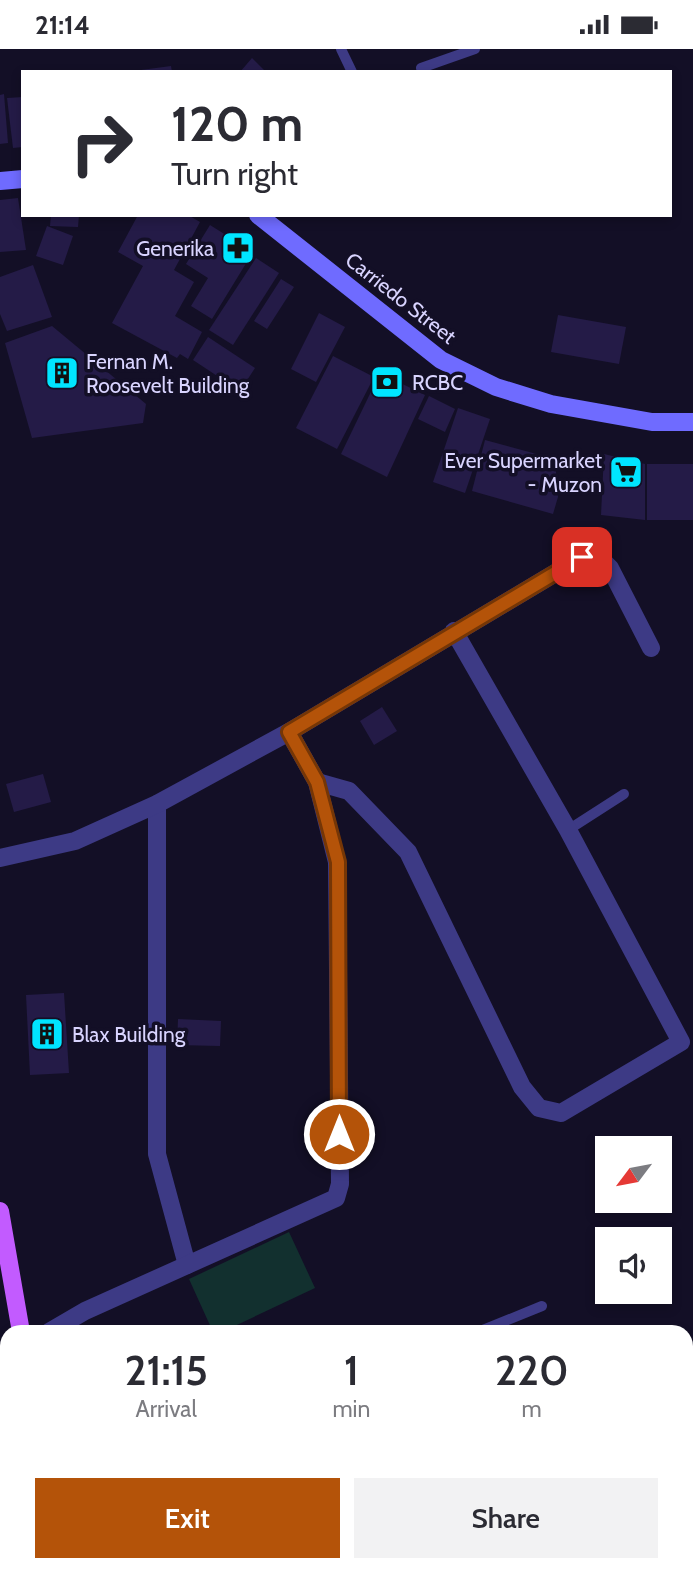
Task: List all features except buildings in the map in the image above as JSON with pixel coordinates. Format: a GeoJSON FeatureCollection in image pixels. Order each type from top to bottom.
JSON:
{"type":"FeatureCollection","features":[{"type":"Feature","properties":{"kind":"main road"},"geometry":{"type":"LineString","coordinates":[[0,181],[21,179]]}},
{"type":"Feature","properties":{"kind":"main road","name":"Carriedo Street"},"geometry":{"type":"LineString","coordinates":[[261,217],[441,360],[485,382],[551,404],[652,422],[693,422]]}},
{"type":"Feature","properties":{"kind":"main road"},"geometry":{"type":"LineString","coordinates":[[0,1211],[20,1325]]}},
{"type":"Feature","properties":{"kind":"street"},"geometry":{"type":"LineString","coordinates":[[0,858],[75,841],[157,804],[289,732],[454,631],[582,557],[596,554],[610,568],[651,648]]}},
{"type":"Feature","properties":{"kind":"street"},"geometry":{"type":"LineString","coordinates":[[317,782],[349,791],[408,852],[522,1087],[539,1108],[561,1112],[681,1042],[568,830],[454,631]]}},
{"type":"Feature","properties":{"kind":"street"},"geometry":{"type":"LineString","coordinates":[[61,1325],[85,1311],[336,1198],[340,1184],[338,862],[317,782],[289,732]]}},
{"type":"Feature","properties":{"kind":"street"},"geometry":{"type":"LineString","coordinates":[[157,804],[157,1154],[187,1265]]}},
{"type":"Feature","properties":{"kind":"lane"},"geometry":{"type":"LineString","coordinates":[[341,49],[351,70]]}},
{"type":"Feature","properties":{"kind":"lane"},"geometry":{"type":"LineString","coordinates":[[421,68],[475,49]]}},
{"type":"Feature","properties":{"kind":"lane"},"geometry":{"type":"LineString","coordinates":[[568,830],[624,794]]}},
{"type":"Feature","properties":{"kind":"lane"},"geometry":{"type":"LineString","coordinates":[[495,1325],[542,1306]]}},
{"type":"Feature","properties":{"kind":"green space"},"geometry":{"type":"Polygon","coordinates":[[[289,1232],[315,1288],[237,1325],[210,1325],[189,1279],[289,1232]]]}},
{"type":"Feature","properties":{"kind":"place","name":"Generika"},"geometry":{"type":"Point","coordinates":[238,248]}},
{"type":"Feature","properties":{"kind":"place","name":"Fernan M. Roosevelt Building"},"geometry":{"type":"Point","coordinates":[62,373]}},
{"type":"Feature","properties":{"kind":"place","name":"RCBC"},"geometry":{"type":"Point","coordinates":[387,382]}},
{"type":"Feature","properties":{"kind":"place","name":"Ever Supermarket - Muzon"},"geometry":{"type":"Point","coordinates":[626,472]}},
{"type":"Feature","properties":{"kind":"place","name":"Blax Building"},"geometry":{"type":"Point","coordinates":[47,1034]}},
{"type":"Feature","properties":{"kind":"route"},"geometry":{"type":"LineString","coordinates":[[339,1134],[338,862],[317,782],[289,732],[454,631],[582,557]]}}]}
